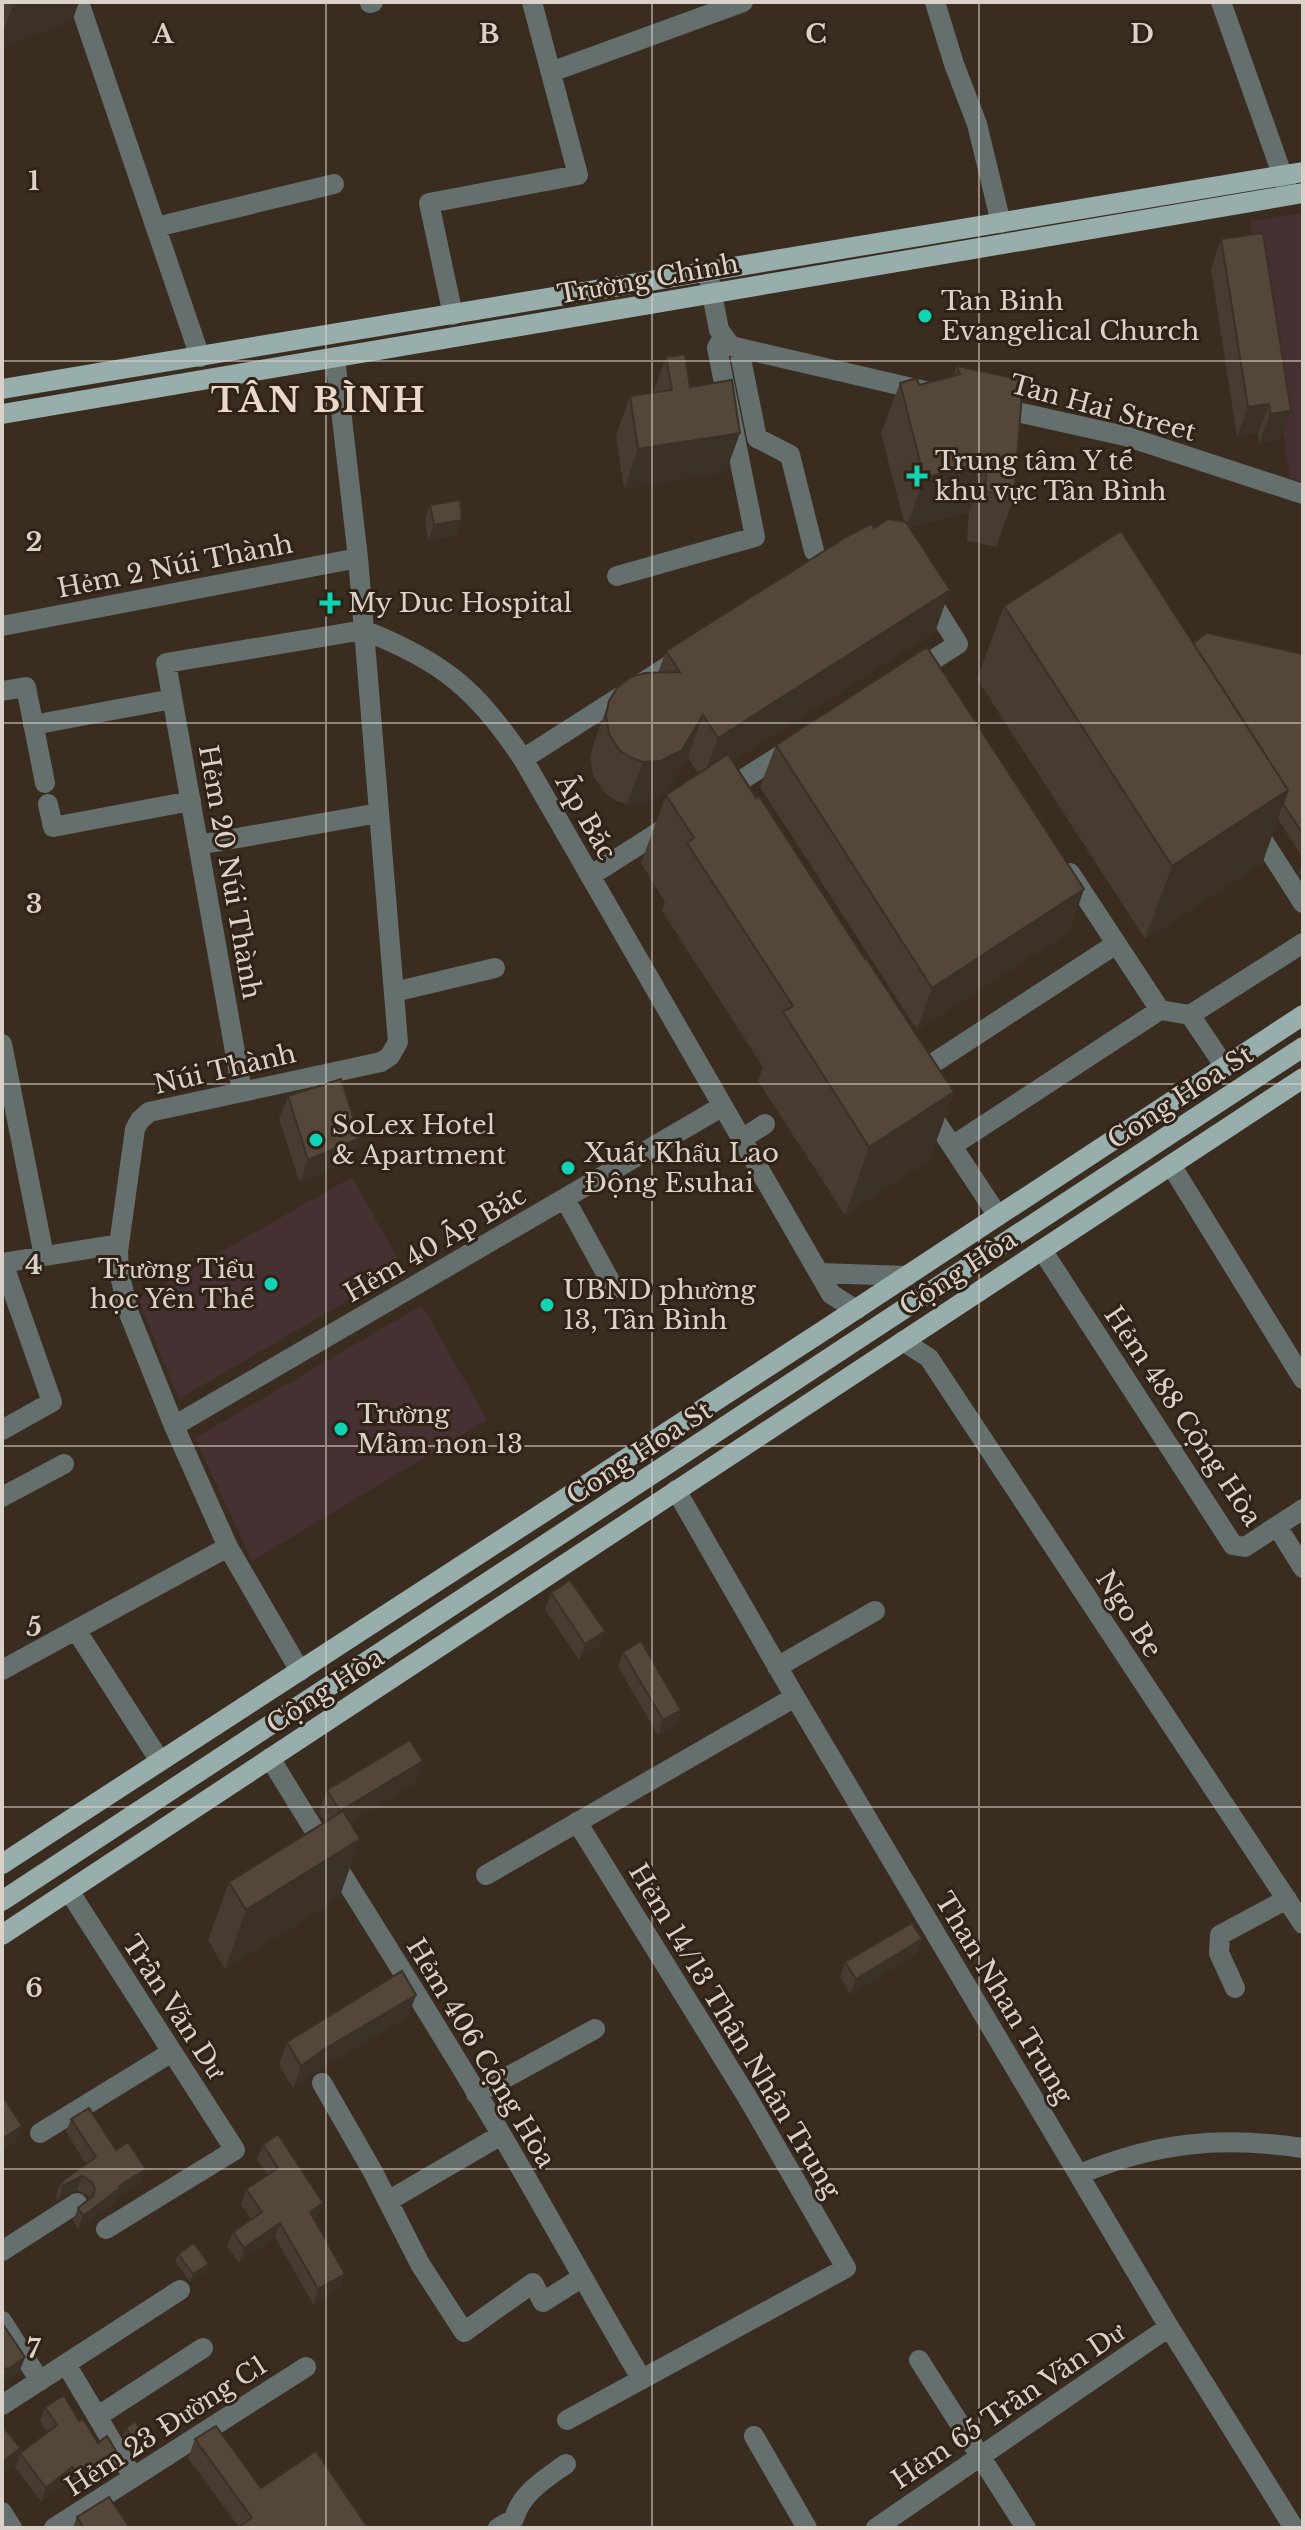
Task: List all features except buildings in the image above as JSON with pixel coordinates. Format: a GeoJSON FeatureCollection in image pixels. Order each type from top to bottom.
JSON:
{"type":"FeatureCollection","features":[{"type":"Feature","properties":{"kind":"main road","name":"Trường Chinh"},"geometry":{"type":"LineString","coordinates":[[2,389],[1293,174]]}},
{"type":"Feature","properties":{"kind":"main road","name":"Trường Chinh"},"geometry":{"type":"LineString","coordinates":[[6,414],[1296,194]]}},
{"type":"Feature","properties":{"kind":"main road"},"geometry":{"type":"LineString","coordinates":[[331,335],[335,358]]}},
{"type":"Feature","properties":{"kind":"main road","name":"Cong Hoa St"},"geometry":{"type":"LineString","coordinates":[[907,1276],[1303,1015]]}},
{"type":"Feature","properties":{"kind":"main road","name":"Cong Hoa St"},"geometry":{"type":"LineString","coordinates":[[2,1901],[1303,1047]]}},
{"type":"Feature","properties":{"kind":"main road","name":"Cong Hoa St"},"geometry":{"type":"LineString","coordinates":[[1042,1250],[1303,1078]]}},
{"type":"Feature","properties":{"kind":"main road","name":"Cộng Hòa"},"geometry":{"type":"LineString","coordinates":[[903,1341],[1042,1250]]}},
{"type":"Feature","properties":{"kind":"main road","name":"Cộng Hòa"},"geometry":{"type":"LineString","coordinates":[[856,1310],[907,1276]]}},
{"type":"Feature","properties":{"kind":"main road"},"geometry":{"type":"LineString","coordinates":[[856,1310],[903,1341]]}},
{"type":"Feature","properties":{"kind":"main road","name":"Cong Hoa St"},"geometry":{"type":"LineString","coordinates":[[2,1864],[856,1310]]}},
{"type":"Feature","properties":{"kind":"main road","name":"Cong Hoa St"},"geometry":{"type":"LineString","coordinates":[[676,1490],[903,1341]]}},
{"type":"Feature","properties":{"kind":"main road","name":"Cộng Hòa"},"geometry":{"type":"LineString","coordinates":[[2,1935],[676,1490]]}},
{"type":"Feature","properties":{"kind":"street"},"geometry":{"type":"LineString","coordinates":[[79,2],[200,357]]}},
{"type":"Feature","properties":{"kind":"street"},"geometry":{"type":"LineString","coordinates":[[453,315],[429,203],[578,175],[532,2]]}},
{"type":"Feature","properties":{"kind":"street"},"geometry":{"type":"LineString","coordinates":[[551,72],[743,2]]}},
{"type":"Feature","properties":{"kind":"street"},"geometry":{"type":"LineString","coordinates":[[935,2],[977,124],[1001,223]]}},
{"type":"Feature","properties":{"kind":"street"},"geometry":{"type":"LineString","coordinates":[[1221,2],[1293,174],[1296,194]]}},
{"type":"Feature","properties":{"kind":"street"},"geometry":{"type":"LineString","coordinates":[[156,227],[334,184]]}},
{"type":"Feature","properties":{"kind":"street"},"geometry":{"type":"LineString","coordinates":[[708,273],[719,330],[731,343],[757,438],[790,455],[814,551]]}},
{"type":"Feature","properties":{"kind":"street"},"geometry":{"type":"LineString","coordinates":[[617,576],[755,537],[717,348],[731,343],[949,396]]}},
{"type":"Feature","properties":{"kind":"street"},"geometry":{"type":"LineString","coordinates":[[335,358],[364,630]]}},
{"type":"Feature","properties":{"kind":"street"},"geometry":{"type":"LineString","coordinates":[[2,389],[6,414]]}},
{"type":"Feature","properties":{"kind":"street","name":"Tan Hai Street"},"geometry":{"type":"LineString","coordinates":[[978,403],[1125,436],[1303,494]]}},
{"type":"Feature","properties":{"kind":"street","name":"Hẻm 2 Núi Thành"},"geometry":{"type":"LineString","coordinates":[[2,626],[358,558]]}},
{"type":"Feature","properties":{"kind":"street"},"geometry":{"type":"LineString","coordinates":[[891,686],[935,667],[958,644],[919,582]]}},
{"type":"Feature","properties":{"kind":"street","name":"Hẻm 20 Núi Thành"},"geometry":{"type":"LineString","coordinates":[[242,1091],[166,663],[364,630]]}},
{"type":"Feature","properties":{"kind":"street","name":"Ấp Bắc"},"geometry":{"type":"LineString","coordinates":[[364,630],[427,659],[462,685],[490,713],[523,759],[831,1294],[856,1310]]}},
{"type":"Feature","properties":{"kind":"street","name":"Núi Thành"},"geometry":{"type":"LineString","coordinates":[[300,1671],[228,1547],[174,1426],[125,1302],[119,1271],[119,1244],[134,1133],[140,1120],[156,1109],[386,1059],[394,1052],[398,1039],[364,630]]}},
{"type":"Feature","properties":{"kind":"street"},"geometry":{"type":"LineString","coordinates":[[523,759],[704,643]]}},
{"type":"Feature","properties":{"kind":"street"},"geometry":{"type":"LineString","coordinates":[[2,691],[26,687],[45,783]]}},
{"type":"Feature","properties":{"kind":"street"},"geometry":{"type":"LineString","coordinates":[[33,725],[172,699]]}},
{"type":"Feature","properties":{"kind":"street"},"geometry":{"type":"LineString","coordinates":[[590,876],[712,804],[812,736]]}},
{"type":"Feature","properties":{"kind":"street"},"geometry":{"type":"LineString","coordinates":[[48,804],[53,827],[191,801]]}},
{"type":"Feature","properties":{"kind":"street"},"geometry":{"type":"LineString","coordinates":[[198,845],[379,813]]}},
{"type":"Feature","properties":{"kind":"street"},"geometry":{"type":"LineString","coordinates":[[1245,813],[1303,903]]}},
{"type":"Feature","properties":{"kind":"street"},"geometry":{"type":"LineString","coordinates":[[1057,854],[1160,1010]]}},
{"type":"Feature","properties":{"kind":"street"},"geometry":{"type":"LineString","coordinates":[[952,1146],[1160,1010],[1190,1015],[1303,943]]}},
{"type":"Feature","properties":{"kind":"street"},"geometry":{"type":"LineString","coordinates":[[998,1216],[904,1073],[1116,944]]}},
{"type":"Feature","properties":{"kind":"street"},"geometry":{"type":"LineString","coordinates":[[394,992],[495,968]]}},
{"type":"Feature","properties":{"kind":"street"},"geometry":{"type":"LineString","coordinates":[[1190,1015],[1225,1067]]}},
{"type":"Feature","properties":{"kind":"street"},"geometry":{"type":"LineString","coordinates":[[2,1044],[44,1256]]}},
{"type":"Feature","properties":{"kind":"street","name":"Hẻm 40 Ấp Bắc"},"geometry":{"type":"LineString","coordinates":[[174,1426],[723,1106]]}},
{"type":"Feature","properties":{"kind":"street"},"geometry":{"type":"LineString","coordinates":[[742,1139],[765,1124]]}},
{"type":"Feature","properties":{"kind":"street"},"geometry":{"type":"LineString","coordinates":[[1171,1165],[1302,1375]]}},
{"type":"Feature","properties":{"kind":"street"},"geometry":{"type":"LineString","coordinates":[[565,1199],[614,1288]]}},
{"type":"Feature","properties":{"kind":"street"},"geometry":{"type":"LineString","coordinates":[[2,1430],[52,1402],[3,1263],[119,1244]]}},
{"type":"Feature","properties":{"kind":"street","name":"Hẻm 488 Cộng Hòa"},"geometry":{"type":"LineString","coordinates":[[1042,1250],[1233,1545],[1245,1547],[1303,1509]]}},
{"type":"Feature","properties":{"kind":"street"},"geometry":{"type":"LineString","coordinates":[[819,1273],[907,1276]]}},
{"type":"Feature","properties":{"kind":"street","name":"Ngo Be"},"geometry":{"type":"LineString","coordinates":[[903,1341],[929,1358],[1303,1924]]}},
{"type":"Feature","properties":{"kind":"street"},"geometry":{"type":"LineString","coordinates":[[2,1497],[64,1464]]}},
{"type":"Feature","properties":{"kind":"street","name":"Than Nhan Trung"},"geometry":{"type":"LineString","coordinates":[[676,1490],[777,1667],[1169,2327],[1294,2528]]}},
{"type":"Feature","properties":{"kind":"street"},"geometry":{"type":"LineString","coordinates":[[1277,1526],[1303,1568]]}},
{"type":"Feature","properties":{"kind":"street"},"geometry":{"type":"LineString","coordinates":[[2,1670],[228,1547]]}},
{"type":"Feature","properties":{"kind":"street"},"geometry":{"type":"LineString","coordinates":[[777,1667],[875,1611]]}},
{"type":"Feature","properties":{"kind":"street"},"geometry":{"type":"LineString","coordinates":[[76,1630],[160,1761]]}},
{"type":"Feature","properties":{"kind":"street"},"geometry":{"type":"LineString","coordinates":[[486,1875],[795,1697]]}},
{"type":"Feature","properties":{"kind":"street","name":"Hẻm 406 Cộng Hòa"},"geometry":{"type":"LineString","coordinates":[[270,1758],[501,2135],[641,2378]]}},
{"type":"Feature","properties":{"kind":"street","name":"Hẻm 14/13 Thân Nhân Trung"},"geometry":{"type":"LineString","coordinates":[[577,1822],[746,2095],[846,2268],[641,2378]]}},
{"type":"Feature","properties":{"kind":"street","name":"Trần Văn Dư"},"geometry":{"type":"LineString","coordinates":[[69,1891],[235,2150],[106,2229]]}},
{"type":"Feature","properties":{"kind":"street"},"geometry":{"type":"LineString","coordinates":[[1235,1988],[1219,1953],[1220,1935],[1287,1899]]}},
{"type":"Feature","properties":{"kind":"street"},"geometry":{"type":"LineString","coordinates":[[476,2094],[595,2029]]}},
{"type":"Feature","properties":{"kind":"street"},"geometry":{"type":"LineString","coordinates":[[40,2133],[172,2052]]}},
{"type":"Feature","properties":{"kind":"street"},"geometry":{"type":"LineString","coordinates":[[322,2083],[420,2264],[464,2332],[533,2283],[543,2302],[581,2278]]}},
{"type":"Feature","properties":{"kind":"street"},"geometry":{"type":"LineString","coordinates":[[388,2201],[501,2135]]}},
{"type":"Feature","properties":{"kind":"street"},"geometry":{"type":"LineString","coordinates":[[1080,2174],[1142,2152],[1178,2145],[1240,2141],[1303,2148]]}},
{"type":"Feature","properties":{"kind":"street"},"geometry":{"type":"LineString","coordinates":[[2,2251],[77,2203]]}},
{"type":"Feature","properties":{"kind":"street"},"geometry":{"type":"LineString","coordinates":[[2,2405],[180,2290]]}},
{"type":"Feature","properties":{"kind":"street"},"geometry":{"type":"LineString","coordinates":[[2,2321],[40,2381]]}},
{"type":"Feature","properties":{"kind":"street","name":"Hẻm 65 Trần Văn Dư"},"geometry":{"type":"LineString","coordinates":[[876,2528],[1169,2327]]}},
{"type":"Feature","properties":{"kind":"street"},"geometry":{"type":"LineString","coordinates":[[98,2416],[203,2348]]}},
{"type":"Feature","properties":{"kind":"street"},"geometry":{"type":"LineString","coordinates":[[919,2360],[1026,2528]]}},
{"type":"Feature","properties":{"kind":"street"},"geometry":{"type":"LineString","coordinates":[[66,2364],[133,2477]]}},
{"type":"Feature","properties":{"kind":"street","name":"Hẻm 23 Đường C1"},"geometry":{"type":"LineString","coordinates":[[54,2528],[306,2367]]}},
{"type":"Feature","properties":{"kind":"street"},"geometry":{"type":"LineString","coordinates":[[567,2420],[641,2378]]}},
{"type":"Feature","properties":{"kind":"street"},"geometry":{"type":"LineString","coordinates":[[754,2436],[807,2528]]}},
{"type":"Feature","properties":{"kind":"street"},"geometry":{"type":"LineString","coordinates":[[511,2525],[518,2507],[533,2489],[566,2464]]}},
{"type":"Feature","properties":{"kind":"street"},"geometry":{"type":"LineString","coordinates":[[2,2512],[12,2528]]}},
{"type":"Feature","properties":{"kind":"shaded area"},"geometry":{"type":"Polygon","coordinates":[[[1303,213],[1303,483],[1290,478],[1250,221],[1303,213]]]}},
{"type":"Feature","properties":{"kind":"shaded area","name":"Trường Tiểu học Yên Thế"},"geometry":{"type":"Polygon","coordinates":[[[352,1177],[403,1268],[179,1399],[138,1299],[352,1177]]]}},
{"type":"Feature","properties":{"kind":"shaded area","name":"Trường Mầm non 13"},"geometry":{"type":"Polygon","coordinates":[[[422,1305],[487,1420],[252,1561],[195,1438],[422,1305]]]}},
{"type":"Feature","properties":{"kind":"place","name":"Tan Binh Evangelical Church"},"geometry":{"type":"Point","coordinates":[925,316]}},
{"type":"Feature","properties":{"kind":"place","name":"Trung tâm Y tế khu vực Tân Bình"},"geometry":{"type":"Point","coordinates":[917,476]}},
{"type":"Feature","properties":{"kind":"place","name":"My Duc Hospital"},"geometry":{"type":"Point","coordinates":[330,603]}},
{"type":"Feature","properties":{"kind":"place","name":"SoLex Hotel & Apartment"},"geometry":{"type":"Point","coordinates":[316,1140]}},
{"type":"Feature","properties":{"kind":"place","name":"Xuất Khẩu Lao Động Esuhai"},"geometry":{"type":"Point","coordinates":[568,1168]}},
{"type":"Feature","properties":{"kind":"place","name":"Trường Tiểu học Yên Thế"},"geometry":{"type":"Point","coordinates":[271,1284]}},
{"type":"Feature","properties":{"kind":"place","name":"UBND phường 13, Tân Bình"},"geometry":{"type":"Point","coordinates":[547,1305]}},
{"type":"Feature","properties":{"kind":"place","name":"Trường Mầm non 13"},"geometry":{"type":"Point","coordinates":[341,1429]}},
{"type":"Feature","properties":{"kind":"district","name":"TÂN BÌNH"},"geometry":{"type":"Point","coordinates":[319,400]}}]}
